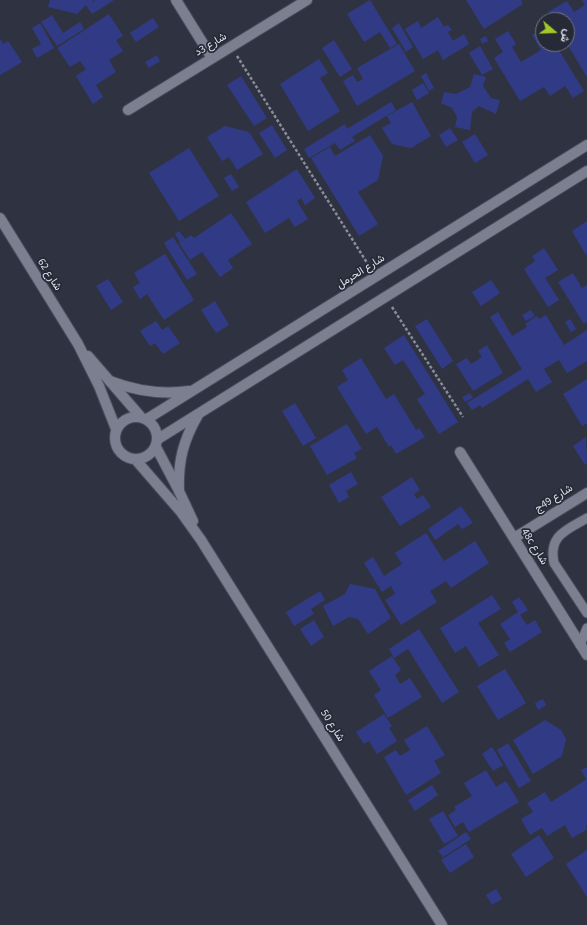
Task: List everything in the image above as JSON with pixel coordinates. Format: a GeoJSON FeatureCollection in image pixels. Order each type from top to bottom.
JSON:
{"type":"FeatureCollection","features":[{"type":"Feature","properties":{"kind":"street"},"geometry":{"type":"LineString","coordinates":[[176,0],[212,58]]}},
{"type":"Feature","properties":{"kind":"street","name":"شارع 3د"},"geometry":{"type":"LineString","coordinates":[[128,110],[307,0]]}},
{"type":"Feature","properties":{"kind":"street","name":"شارع الحرمل"},"geometry":{"type":"LineString","coordinates":[[144,418],[193,391],[587,145]]}},
{"type":"Feature","properties":{"kind":"street"},"geometry":{"type":"LineString","coordinates":[[157,443],[156,430],[151,422],[144,418],[129,418],[124,420],[116,430],[115,435],[117,447],[124,456],[135,459],[145,458],[149,455],[157,443],[200,412],[587,171]]}},
{"type":"Feature","properties":{"kind":"street","name":"شارع 62"},"geometry":{"type":"LineString","coordinates":[[0,218],[78,344],[99,386],[116,430]]}},
{"type":"Feature","properties":{"kind":"street","name":"شارع 62"},"geometry":{"type":"LineString","coordinates":[[78,344],[144,418]]}},
{"type":"Feature","properties":{"kind":"street"},"geometry":{"type":"LineString","coordinates":[[110,381],[123,386],[151,392],[165,393],[193,391]]}},
{"type":"Feature","properties":{"kind":"street"},"geometry":{"type":"LineString","coordinates":[[179,491],[178,474],[184,442],[191,426],[200,412]]}},
{"type":"Feature","properties":{"kind":"street","name":"شارع 50"},"geometry":{"type":"LineString","coordinates":[[157,443],[201,540]]}},
{"type":"Feature","properties":{"kind":"street","name":"48c شارع"},"geometry":{"type":"LineString","coordinates":[[460,452],[587,656]]}},
{"type":"Feature","properties":{"kind":"street","name":"شارع 50"},"geometry":{"type":"LineString","coordinates":[[135,459],[168,496],[201,540],[442,925]]}},
{"type":"Feature","properties":{"kind":"street","name":"شارع 49ج"},"geometry":{"type":"LineString","coordinates":[[514,538],[587,493]]}},
{"type":"Feature","properties":{"kind":"lane"},"geometry":{"type":"LineString","coordinates":[[587,518],[560,534],[554,543],[552,556],[554,563],[587,613]]}},
{"type":"Feature","properties":{"kind":"lane"},"geometry":{"type":"LineString","coordinates":[[580,645],[587,628]]}},
{"type":"Feature","properties":{"kind":"path"},"geometry":{"type":"LineString","coordinates":[[231,47],[376,277]]}},
{"type":"Feature","properties":{"kind":"path"},"geometry":{"type":"LineString","coordinates":[[386,296],[463,417]]}},
{"type":"Feature","properties":{"kind":"building"},"geometry":{"type":"Polygon","coordinates":[[[50,0],[93,0],[92,2],[95,0],[114,0],[92,14],[86,5],[77,14],[48,7],[50,0]]]}},
{"type":"Feature","properties":{"kind":"building"},"geometry":{"type":"Polygon","coordinates":[[[370,0],[397,44],[390,48],[380,32],[364,42],[347,14],[370,0]]]}},
{"type":"Feature","properties":{"kind":"building"},"geometry":{"type":"Polygon","coordinates":[[[466,0],[521,0],[523,4],[484,29],[466,0]]]}},
{"type":"Feature","properties":{"kind":"building"},"geometry":{"type":"Polygon","coordinates":[[[582,0],[587,0],[587,77],[572,52],[575,52],[574,12],[585,5],[582,0]]]}},
{"type":"Feature","properties":{"kind":"building"},"geometry":{"type":"Polygon","coordinates":[[[567,1],[574,12],[548,12],[567,1]]]}},
{"type":"Feature","properties":{"kind":"building"},"geometry":{"type":"Polygon","coordinates":[[[109,14],[123,36],[116,40],[123,51],[109,60],[116,72],[96,85],[103,97],[93,104],[76,76],[86,69],[80,61],[70,67],[57,48],[109,14]]]}},
{"type":"Feature","properties":{"kind":"building"},"geometry":{"type":"Polygon","coordinates":[[[52,15],[63,33],[80,22],[84,29],[57,46],[41,22],[52,15]]]}},
{"type":"Feature","properties":{"kind":"building"},"geometry":{"type":"Polygon","coordinates":[[[438,17],[444,27],[448,25],[452,30],[448,32],[453,41],[464,34],[469,44],[443,60],[438,50],[423,59],[405,29],[418,21],[421,28],[438,17]]]}},
{"type":"Feature","properties":{"kind":"building"},"geometry":{"type":"Polygon","coordinates":[[[153,18],[159,27],[136,42],[130,33],[153,18]]]}},
{"type":"Feature","properties":{"kind":"building"},"geometry":{"type":"Polygon","coordinates":[[[40,23],[54,48],[37,58],[32,49],[41,44],[32,28],[40,23]]]}},
{"type":"Feature","properties":{"kind":"building"},"geometry":{"type":"Polygon","coordinates":[[[399,23],[413,47],[406,52],[392,28],[399,23]]]}},
{"type":"Feature","properties":{"kind":"building"},"geometry":{"type":"Polygon","coordinates":[[[508,31],[516,44],[512,47],[521,62],[538,52],[560,52],[584,91],[573,98],[565,86],[550,96],[544,87],[520,101],[494,58],[503,52],[495,39],[508,31]]]}},
{"type":"Feature","properties":{"kind":"building"},"geometry":{"type":"Polygon","coordinates":[[[535,33],[535,40],[532,35],[535,33]]]}},
{"type":"Feature","properties":{"kind":"building"},"geometry":{"type":"Polygon","coordinates":[[[486,36],[488,41],[482,44],[480,39],[486,36]]]}},
{"type":"Feature","properties":{"kind":"building"},"geometry":{"type":"Polygon","coordinates":[[[0,39],[3,44],[8,41],[22,62],[0,75],[0,39]]]}},
{"type":"Feature","properties":{"kind":"building"},"geometry":{"type":"Polygon","coordinates":[[[334,40],[352,69],[340,77],[322,48],[334,40]]]}},
{"type":"Feature","properties":{"kind":"building"},"geometry":{"type":"Polygon","coordinates":[[[399,44],[415,71],[357,106],[343,81],[353,75],[357,82],[363,79],[357,68],[399,44]]]}},
{"type":"Feature","properties":{"kind":"building"},"geometry":{"type":"Polygon","coordinates":[[[480,46],[493,69],[482,75],[469,53],[480,46]]]}},
{"type":"Feature","properties":{"kind":"building"},"geometry":{"type":"Polygon","coordinates":[[[157,55],[160,61],[149,68],[145,62],[157,55]]]}},
{"type":"Feature","properties":{"kind":"building"},"geometry":{"type":"Polygon","coordinates":[[[319,59],[328,73],[320,78],[340,111],[308,131],[280,84],[319,59]]]}},
{"type":"Feature","properties":{"kind":"building"},"geometry":{"type":"Polygon","coordinates":[[[426,73],[434,88],[429,91],[421,76],[426,73]]]}},
{"type":"Feature","properties":{"kind":"building"},"geometry":{"type":"Polygon","coordinates":[[[474,74],[486,77],[483,86],[491,98],[500,100],[496,114],[479,106],[472,112],[470,130],[455,127],[457,117],[452,108],[441,103],[444,92],[456,94],[470,87],[474,74]]]}},
{"type":"Feature","properties":{"kind":"building"},"geometry":{"type":"Polygon","coordinates":[[[241,76],[267,118],[254,126],[227,85],[241,76]]]}},
{"type":"Feature","properties":{"kind":"building"},"geometry":{"type":"Polygon","coordinates":[[[423,83],[429,93],[417,100],[412,90],[423,83]]]}},
{"type":"Feature","properties":{"kind":"building"},"geometry":{"type":"Polygon","coordinates":[[[391,102],[396,110],[352,137],[355,141],[340,150],[335,143],[309,158],[304,149],[345,124],[347,129],[391,102]]]}},
{"type":"Feature","properties":{"kind":"building"},"geometry":{"type":"Polygon","coordinates":[[[412,102],[431,136],[411,148],[392,144],[382,128],[391,123],[387,116],[412,102]]]}},
{"type":"Feature","properties":{"kind":"building"},"geometry":{"type":"Polygon","coordinates":[[[272,125],[287,150],[275,158],[259,133],[272,125]]]}},
{"type":"Feature","properties":{"kind":"building"},"geometry":{"type":"Polygon","coordinates":[[[225,126],[249,132],[263,154],[237,170],[229,157],[222,161],[207,137],[225,126]]]}},
{"type":"Feature","properties":{"kind":"building"},"geometry":{"type":"Polygon","coordinates":[[[450,128],[458,140],[446,147],[439,135],[450,128]]]}},
{"type":"Feature","properties":{"kind":"building"},"geometry":{"type":"Polygon","coordinates":[[[475,134],[488,155],[475,163],[462,142],[475,134]]]}},
{"type":"Feature","properties":{"kind":"building"},"geometry":{"type":"Polygon","coordinates":[[[370,135],[383,156],[378,180],[358,192],[378,224],[359,236],[311,158],[330,147],[335,156],[370,135]]]}},
{"type":"Feature","properties":{"kind":"building"},"geometry":{"type":"Polygon","coordinates":[[[189,148],[219,196],[179,221],[149,173],[189,148]]]}},
{"type":"Feature","properties":{"kind":"building"},"geometry":{"type":"Polygon","coordinates":[[[297,169],[315,198],[305,205],[301,198],[297,201],[308,219],[295,227],[289,218],[265,233],[246,202],[297,169]]]}},
{"type":"Feature","properties":{"kind":"building"},"geometry":{"type":"Polygon","coordinates":[[[231,174],[239,187],[232,191],[224,178],[231,174]]]}},
{"type":"Feature","properties":{"kind":"building"},"geometry":{"type":"Polygon","coordinates":[[[231,213],[252,244],[228,260],[233,268],[220,277],[202,252],[190,260],[179,243],[191,235],[194,238],[231,213]]]}},
{"type":"Feature","properties":{"kind":"building"},"geometry":{"type":"Polygon","coordinates":[[[587,221],[587,254],[586,255],[572,231],[587,221]]]}},
{"type":"Feature","properties":{"kind":"building"},"geometry":{"type":"Polygon","coordinates":[[[179,231],[185,239],[180,242],[175,234],[179,231]]]}},
{"type":"Feature","properties":{"kind":"building"},"geometry":{"type":"Polygon","coordinates":[[[173,237],[197,274],[187,280],[164,243],[173,237]]]}},
{"type":"Feature","properties":{"kind":"building"},"geometry":{"type":"Polygon","coordinates":[[[544,248],[558,270],[545,278],[559,300],[548,307],[524,269],[535,261],[532,256],[544,248]]]}},
{"type":"Feature","properties":{"kind":"building"},"geometry":{"type":"Polygon","coordinates":[[[165,254],[194,300],[164,320],[147,294],[140,299],[133,287],[140,283],[134,273],[165,254]]]}},
{"type":"Feature","properties":{"kind":"building"},"geometry":{"type":"Polygon","coordinates":[[[573,273],[582,288],[587,285],[587,322],[584,324],[558,282],[573,273]]]}},
{"type":"Feature","properties":{"kind":"building"},"geometry":{"type":"Polygon","coordinates":[[[108,279],[123,302],[111,310],[96,286],[108,279]]]}},
{"type":"Feature","properties":{"kind":"building"},"geometry":{"type":"Polygon","coordinates":[[[491,280],[500,293],[481,306],[472,292],[491,280]]]}},
{"type":"Feature","properties":{"kind":"building"},"geometry":{"type":"Polygon","coordinates":[[[215,301],[229,325],[216,333],[201,310],[215,301]]]}},
{"type":"Feature","properties":{"kind":"building"},"geometry":{"type":"Polygon","coordinates":[[[531,310],[535,316],[526,321],[522,315],[531,310]]]}},
{"type":"Feature","properties":{"kind":"building"},"geometry":{"type":"Polygon","coordinates":[[[498,312],[512,336],[527,327],[525,324],[537,316],[539,319],[546,315],[564,345],[587,330],[587,361],[567,373],[559,360],[544,369],[552,382],[536,392],[528,379],[482,408],[480,405],[472,410],[467,403],[522,369],[490,317],[498,312]]]}},
{"type":"Feature","properties":{"kind":"building"},"geometry":{"type":"Polygon","coordinates":[[[427,319],[453,361],[442,369],[415,326],[427,319]]]}},
{"type":"Feature","properties":{"kind":"building"},"geometry":{"type":"Polygon","coordinates":[[[570,319],[576,329],[571,332],[565,322],[570,319]]]}},
{"type":"Feature","properties":{"kind":"building"},"geometry":{"type":"Polygon","coordinates":[[[156,321],[162,330],[168,326],[180,343],[163,354],[155,343],[150,346],[140,331],[156,321]]]}},
{"type":"Feature","properties":{"kind":"building"},"geometry":{"type":"Polygon","coordinates":[[[404,335],[458,422],[439,434],[417,399],[425,394],[403,360],[395,365],[384,348],[404,335]]]}},
{"type":"Feature","properties":{"kind":"building"},"geometry":{"type":"Polygon","coordinates":[[[487,345],[503,373],[473,391],[456,364],[467,358],[471,364],[482,357],[478,351],[487,345]]]}},
{"type":"Feature","properties":{"kind":"building"},"geometry":{"type":"Polygon","coordinates":[[[361,358],[386,399],[394,394],[416,430],[419,428],[425,437],[396,454],[391,445],[389,447],[377,427],[366,434],[337,387],[348,380],[342,370],[361,358]]]}},
{"type":"Feature","properties":{"kind":"building"},"geometry":{"type":"Polygon","coordinates":[[[587,379],[587,423],[582,426],[563,394],[587,379]]]}},
{"type":"Feature","properties":{"kind":"building"},"geometry":{"type":"Polygon","coordinates":[[[470,393],[473,398],[465,402],[462,397],[470,393]]]}},
{"type":"Feature","properties":{"kind":"building"},"geometry":{"type":"Polygon","coordinates":[[[295,403],[316,438],[303,446],[282,411],[295,403]]]}},
{"type":"Feature","properties":{"kind":"building"},"geometry":{"type":"Polygon","coordinates":[[[347,424],[362,449],[354,453],[357,458],[327,475],[310,446],[347,424]]]}},
{"type":"Feature","properties":{"kind":"building"},"geometry":{"type":"Polygon","coordinates":[[[586,437],[587,463],[585,465],[573,446],[586,437]]]}},
{"type":"Feature","properties":{"kind":"building"},"geometry":{"type":"Polygon","coordinates":[[[351,472],[358,484],[346,491],[349,497],[339,503],[329,485],[351,472]]]}},
{"type":"Feature","properties":{"kind":"building"},"geometry":{"type":"Polygon","coordinates":[[[412,477],[420,490],[414,494],[417,499],[423,495],[431,507],[400,526],[381,497],[412,477]]]}},
{"type":"Feature","properties":{"kind":"building"},"geometry":{"type":"Polygon","coordinates":[[[461,506],[473,523],[462,529],[458,524],[435,540],[428,529],[461,506]]]}},
{"type":"Feature","properties":{"kind":"building"},"geometry":{"type":"Polygon","coordinates":[[[426,533],[444,561],[475,541],[489,563],[451,588],[446,581],[430,591],[437,602],[401,625],[385,600],[395,594],[391,586],[382,592],[364,563],[373,557],[384,576],[402,564],[395,553],[426,533]]]}},
{"type":"Feature","properties":{"kind":"building"},"geometry":{"type":"Polygon","coordinates":[[[350,584],[375,589],[391,618],[368,634],[358,619],[349,617],[333,626],[323,606],[345,594],[350,584]]]}},
{"type":"Feature","properties":{"kind":"building"},"geometry":{"type":"Polygon","coordinates":[[[320,591],[325,600],[311,609],[314,614],[294,626],[286,612],[320,591]]]}},
{"type":"Feature","properties":{"kind":"building"},"geometry":{"type":"Polygon","coordinates":[[[492,595],[501,609],[478,623],[499,655],[479,667],[466,646],[455,653],[440,628],[492,595]]]}},
{"type":"Feature","properties":{"kind":"building"},"geometry":{"type":"Polygon","coordinates":[[[519,597],[528,610],[520,615],[527,625],[535,620],[542,632],[510,652],[504,643],[510,639],[500,624],[518,612],[512,602],[519,597]]]}},
{"type":"Feature","properties":{"kind":"building"},"geometry":{"type":"Polygon","coordinates":[[[314,620],[324,637],[311,646],[300,629],[314,620]]]}},
{"type":"Feature","properties":{"kind":"building"},"geometry":{"type":"Polygon","coordinates":[[[419,629],[459,692],[442,703],[408,649],[394,658],[389,649],[419,629]]]}},
{"type":"Feature","properties":{"kind":"building"},"geometry":{"type":"Polygon","coordinates":[[[392,656],[401,670],[395,675],[400,684],[410,678],[422,697],[388,718],[374,695],[381,690],[369,671],[392,656]]]}},
{"type":"Feature","properties":{"kind":"building"},"geometry":{"type":"Polygon","coordinates":[[[505,669],[526,703],[498,720],[477,686],[505,669]]]}},
{"type":"Feature","properties":{"kind":"building"},"geometry":{"type":"Polygon","coordinates":[[[543,699],[546,705],[538,710],[535,703],[543,699]]]}},
{"type":"Feature","properties":{"kind":"building"},"geometry":{"type":"Polygon","coordinates":[[[384,714],[392,726],[389,728],[397,741],[377,754],[369,741],[364,744],[356,732],[384,714]]]}},
{"type":"Feature","properties":{"kind":"building"},"geometry":{"type":"Polygon","coordinates":[[[545,720],[561,730],[566,739],[562,756],[533,774],[513,740],[545,720]]]}},
{"type":"Feature","properties":{"kind":"building"},"geometry":{"type":"Polygon","coordinates":[[[427,726],[445,755],[434,761],[441,773],[406,795],[384,757],[396,750],[400,756],[410,750],[404,740],[427,726]]]}},
{"type":"Feature","properties":{"kind":"building"},"geometry":{"type":"Polygon","coordinates":[[[508,743],[531,781],[519,788],[497,750],[508,743]]]}},
{"type":"Feature","properties":{"kind":"building"},"geometry":{"type":"Polygon","coordinates":[[[492,747],[503,765],[493,771],[482,754],[492,747]]]}},
{"type":"Feature","properties":{"kind":"building"},"geometry":{"type":"Polygon","coordinates":[[[587,767],[587,778],[586,779],[581,770],[587,767]]]}},
{"type":"Feature","properties":{"kind":"building"},"geometry":{"type":"Polygon","coordinates":[[[486,770],[496,787],[506,781],[519,802],[469,832],[463,822],[455,827],[448,815],[456,810],[454,807],[472,796],[464,783],[486,770]]]}},
{"type":"Feature","properties":{"kind":"building"},"geometry":{"type":"Polygon","coordinates":[[[587,779],[586,830],[572,838],[565,825],[547,836],[542,828],[530,835],[521,819],[533,812],[527,803],[545,792],[551,802],[587,779]]]}},
{"type":"Feature","properties":{"kind":"building"},"geometry":{"type":"Polygon","coordinates":[[[432,785],[438,795],[415,811],[408,800],[432,785]]]}},
{"type":"Feature","properties":{"kind":"building"},"geometry":{"type":"Polygon","coordinates":[[[443,811],[458,836],[444,844],[429,819],[443,811]]]}},
{"type":"Feature","properties":{"kind":"building"},"geometry":{"type":"Polygon","coordinates":[[[466,832],[471,839],[443,857],[438,851],[466,832]]]}},
{"type":"Feature","properties":{"kind":"building"},"geometry":{"type":"Polygon","coordinates":[[[539,835],[554,858],[526,877],[511,854],[539,835]]]}},
{"type":"Feature","properties":{"kind":"building"},"geometry":{"type":"Polygon","coordinates":[[[466,844],[474,857],[450,873],[441,860],[466,844]]]}},
{"type":"Feature","properties":{"kind":"building"},"geometry":{"type":"Polygon","coordinates":[[[587,850],[587,897],[566,864],[587,850]]]}},
{"type":"Feature","properties":{"kind":"building"},"geometry":{"type":"Polygon","coordinates":[[[496,889],[502,899],[492,905],[486,895],[496,889]]]}}]}
